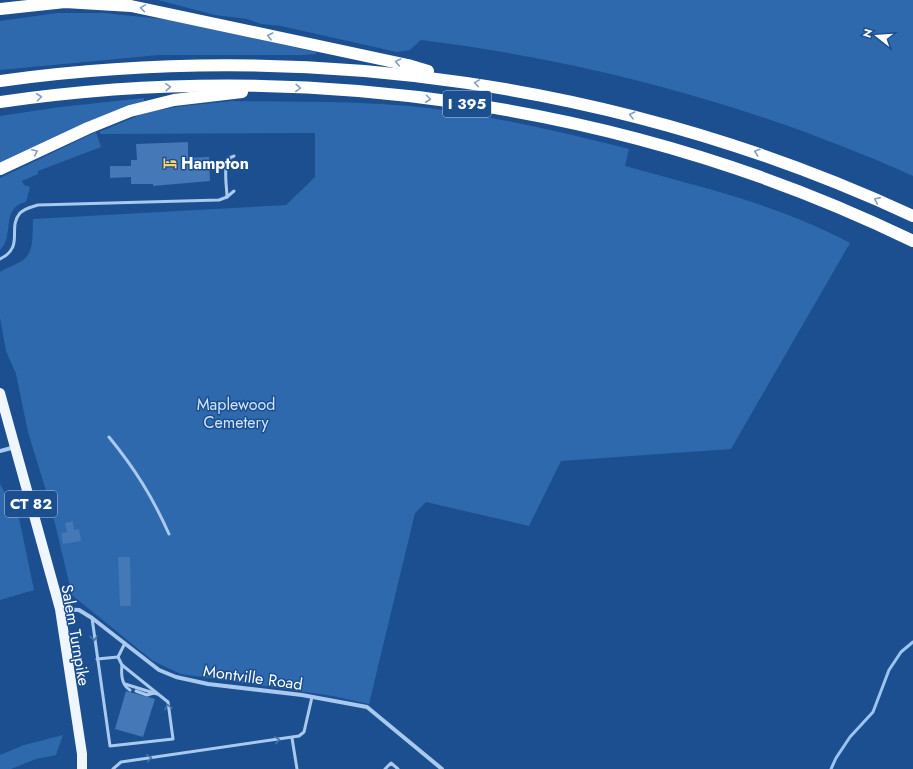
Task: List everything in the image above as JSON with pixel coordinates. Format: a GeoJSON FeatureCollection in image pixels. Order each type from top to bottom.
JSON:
{"type":"FeatureCollection","features":[{"type":"Feature","properties":{"kind":"highway"},"geometry":{"type":"LineString","coordinates":[[0,9],[65,2],[144,8],[408,65],[448,79]]}},
{"type":"Feature","properties":{"kind":"highway","name":"I 395"},"geometry":{"type":"LineString","coordinates":[[0,80],[107,69],[234,64],[328,67],[448,79],[560,98],[677,127],[791,164],[913,216]]}},
{"type":"Feature","properties":{"kind":"highway"},"geometry":{"type":"LineString","coordinates":[[0,169],[88,128],[130,111],[174,100],[233,94],[259,87]]}},
{"type":"Feature","properties":{"kind":"highway","name":"I 395"},"geometry":{"type":"LineString","coordinates":[[0,102],[61,95],[155,88],[259,87],[338,90],[423,98],[511,111],[588,127],[678,150],[756,175],[839,208],[913,241]]}},
{"type":"Feature","properties":{"kind":"main road","name":"Salem Turnpike"},"geometry":{"type":"LineString","coordinates":[[0,393],[60,609],[82,754],[82,769]]}},
{"type":"Feature","properties":{"kind":"street"},"geometry":{"type":"LineString","coordinates":[[0,451],[15,447]]}},
{"type":"Feature","properties":{"kind":"street","name":"Montville Road"},"geometry":{"type":"LineString","coordinates":[[60,609],[79,610],[92,618],[159,670],[184,680],[312,697],[367,707],[442,769]]}},
{"type":"Feature","properties":{"kind":"lane"},"geometry":{"type":"LineString","coordinates":[[227,197],[226,163],[231,157],[234,156]]}},
{"type":"Feature","properties":{"kind":"lane"},"geometry":{"type":"LineString","coordinates":[[0,260],[8,255],[14,247],[17,219],[20,213],[38,205],[220,200],[227,197],[234,191]]}},
{"type":"Feature","properties":{"kind":"lane"},"geometry":{"type":"LineString","coordinates":[[109,437],[134,468],[153,500],[169,534]]}},
{"type":"Feature","properties":{"kind":"lane"},"geometry":{"type":"LineString","coordinates":[[92,618],[110,746],[173,739],[168,702],[122,664],[118,657]]}},
{"type":"Feature","properties":{"kind":"lane"},"geometry":{"type":"LineString","coordinates":[[118,657],[125,643]]}},
{"type":"Feature","properties":{"kind":"lane"},"geometry":{"type":"LineString","coordinates":[[97,659],[118,657]]}},
{"type":"Feature","properties":{"kind":"lane"},"geometry":{"type":"LineString","coordinates":[[122,664],[121,677],[130,690]]}},
{"type":"Feature","properties":{"kind":"lane"},"geometry":{"type":"LineString","coordinates":[[125,684],[160,695]]}},
{"type":"Feature","properties":{"kind":"lane"},"geometry":{"type":"LineString","coordinates":[[136,692],[147,695],[154,693]]}},
{"type":"Feature","properties":{"kind":"lane"},"geometry":{"type":"LineString","coordinates":[[113,769],[121,762],[299,736],[304,732],[312,697]]}},
{"type":"Feature","properties":{"kind":"lane"},"geometry":{"type":"LineString","coordinates":[[292,738],[296,769]]}},
{"type":"Feature","properties":{"kind":"lane"},"geometry":{"type":"LineString","coordinates":[[385,769],[391,763],[398,769]]}},
{"type":"Feature","properties":{"kind":"green space"},"geometry":{"type":"Polygon","coordinates":[[[158,0],[913,0],[913,176],[794,128],[734,108],[610,74],[548,60],[421,40],[410,50],[397,52],[281,26],[261,24],[247,19],[215,15],[158,0]]]}},
{"type":"Feature","properties":{"kind":"green space"},"geometry":{"type":"Polygon","coordinates":[[[57,13],[104,13],[172,20],[316,52],[316,54],[159,55],[0,70],[0,21],[57,13]]]}},
{"type":"Feature","properties":{"kind":"green space"},"geometry":{"type":"Polygon","coordinates":[[[144,98],[144,102],[133,104],[0,163],[0,116],[60,107],[144,98]]]}},
{"type":"Feature","properties":{"kind":"green space","name":"Maplewood Cemetery"},"geometry":{"type":"Polygon","coordinates":[[[233,101],[345,102],[401,105],[457,112],[522,124],[629,149],[625,166],[768,207],[850,243],[731,449],[561,461],[529,526],[426,502],[415,513],[369,704],[333,696],[181,674],[153,661],[72,595],[51,507],[28,432],[16,374],[6,351],[0,318],[0,272],[20,262],[27,256],[32,241],[33,219],[286,205],[315,177],[315,133],[101,134],[99,132],[147,112],[183,106],[233,101]]]}},
{"type":"Feature","properties":{"kind":"green space"},"geometry":{"type":"Polygon","coordinates":[[[96,132],[101,147],[38,171],[38,174],[22,181],[24,185],[30,187],[26,202],[18,205],[13,210],[10,216],[7,238],[0,250],[0,178],[96,132]]]}},
{"type":"Feature","properties":{"kind":"green space"},"geometry":{"type":"Polygon","coordinates":[[[0,484],[19,518],[34,590],[0,600],[0,484]]]}},
{"type":"Feature","properties":{"kind":"green space"},"geometry":{"type":"Polygon","coordinates":[[[63,735],[56,755],[36,759],[11,769],[0,769],[0,755],[24,745],[63,735]]]}},
{"type":"Feature","properties":{"kind":"building","name":"Hampton"},"geometry":{"type":"Polygon","coordinates":[[[188,142],[188,158],[209,157],[210,181],[153,186],[153,184],[131,184],[131,177],[110,178],[110,166],[131,166],[131,160],[137,160],[136,144],[188,142]]]}},
{"type":"Feature","properties":{"kind":"building"},"geometry":{"type":"Polygon","coordinates":[[[73,521],[74,530],[79,529],[81,541],[63,544],[61,533],[67,532],[65,523],[73,521]]]}},
{"type":"Feature","properties":{"kind":"building"},"geometry":{"type":"Polygon","coordinates":[[[118,557],[130,557],[131,606],[120,606],[118,557]]]}},
{"type":"Feature","properties":{"kind":"building"},"geometry":{"type":"Polygon","coordinates":[[[126,691],[155,699],[143,737],[115,729],[126,691]]]}},
{"type":"Feature","properties":{"kind":"waterway"},"geometry":{"type":"LineString","coordinates":[[831,769],[836,758],[850,737],[873,712],[889,670],[901,652],[913,642]]}},
{"type":"Feature","properties":{"kind":"place","name":"Hampton"},"geometry":{"type":"Point","coordinates":[170,163]}}]}
